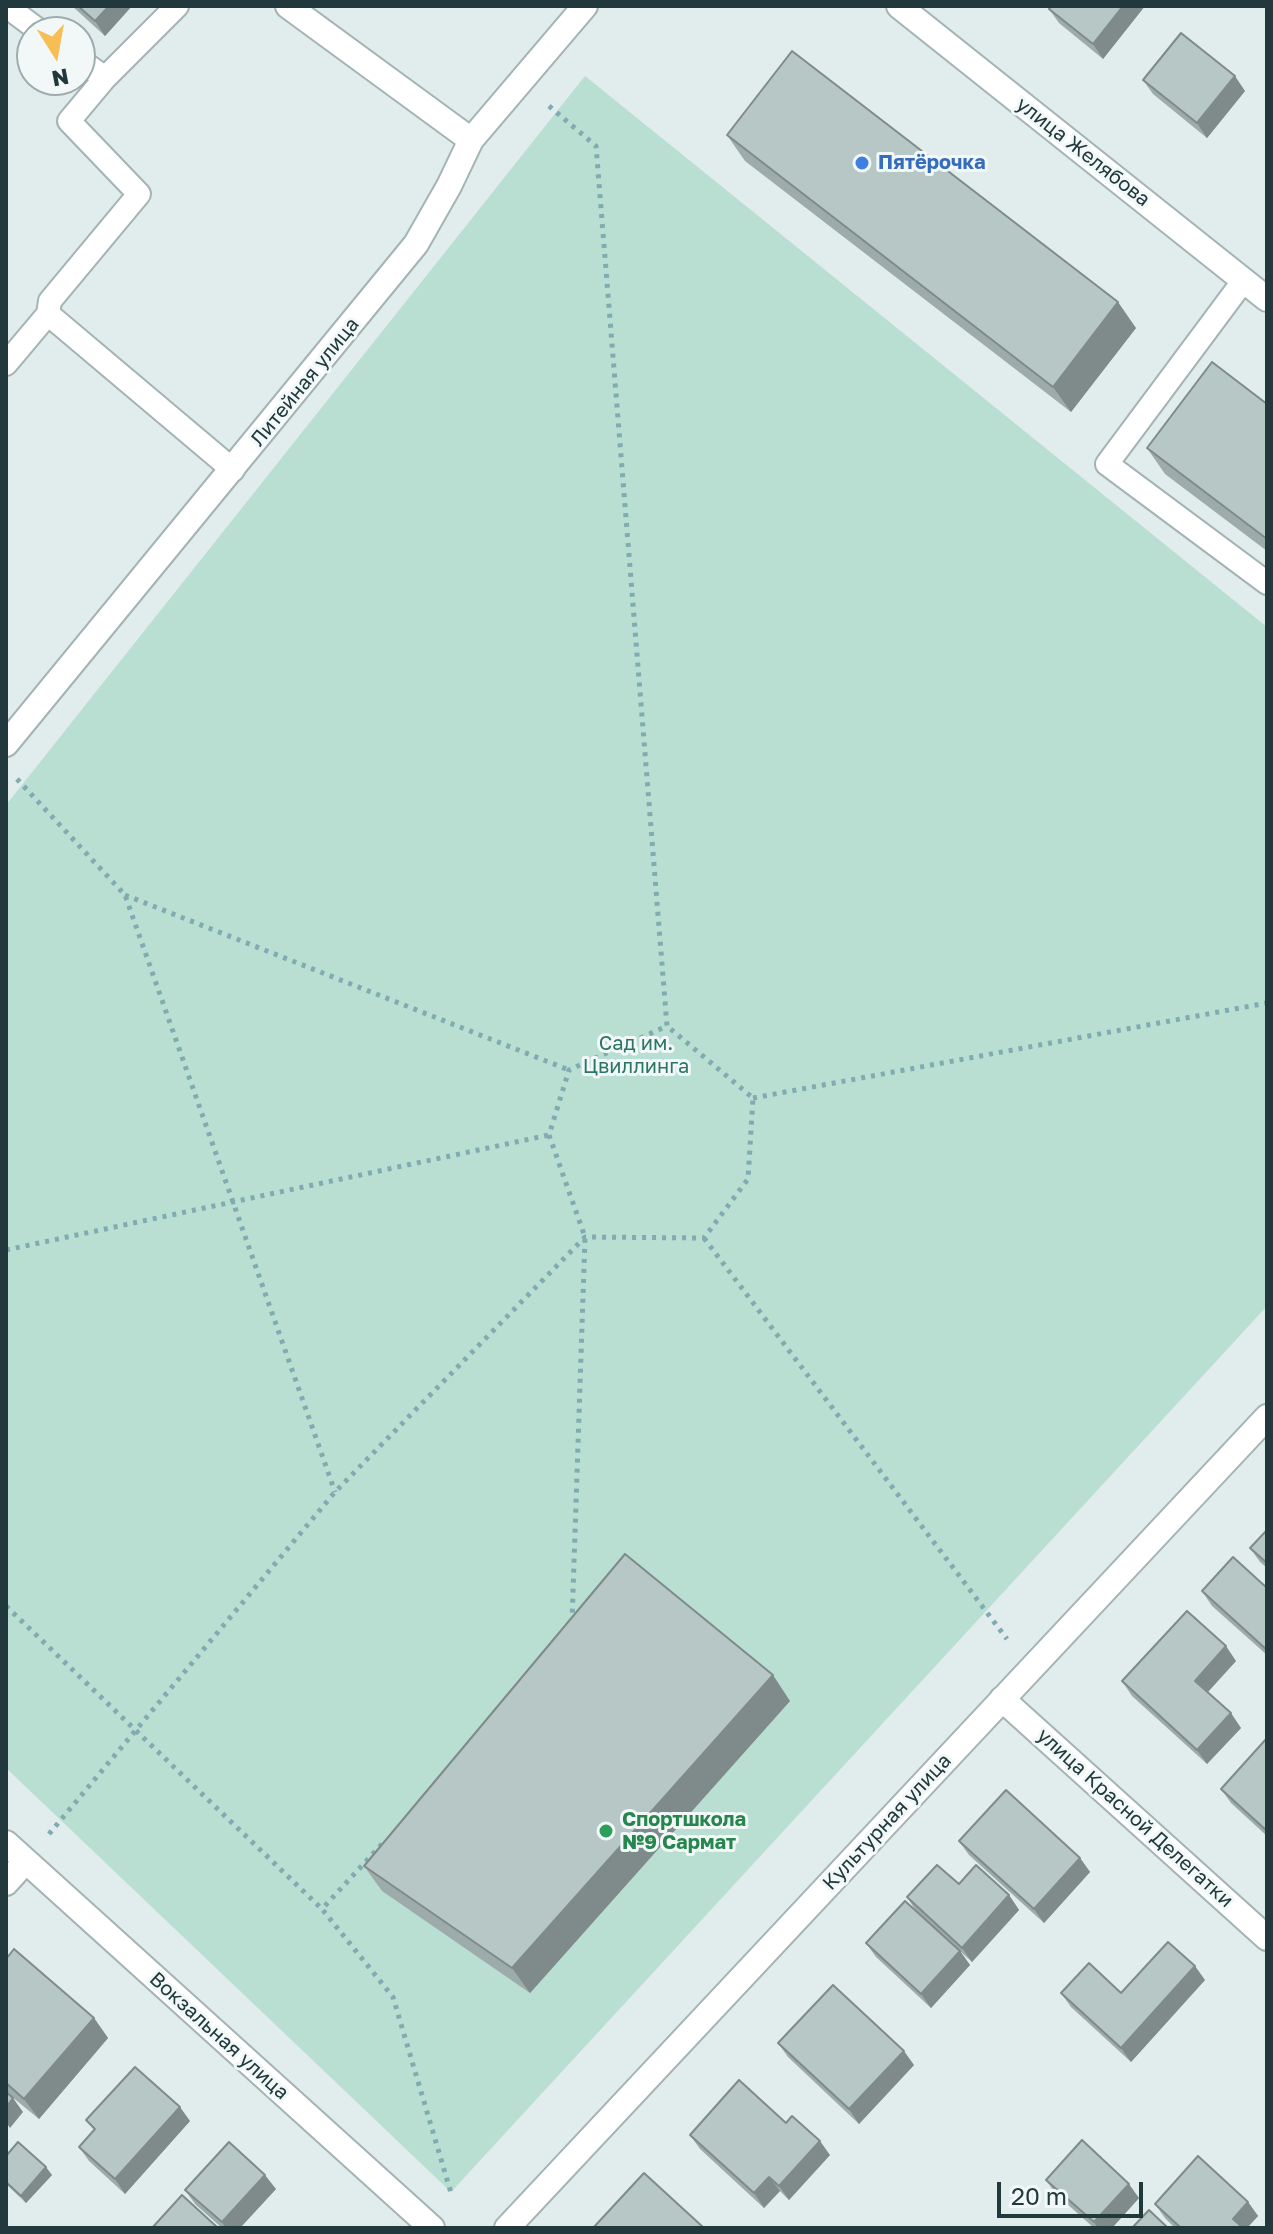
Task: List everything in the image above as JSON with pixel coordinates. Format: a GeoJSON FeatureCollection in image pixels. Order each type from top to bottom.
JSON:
{"type":"FeatureCollection","features":[{"type":"Feature","properties":{"kind":"street"},"geometry":{"type":"LineString","coordinates":[[288,6],[471,140]]}},
{"type":"Feature","properties":{"kind":"street","name":"Литейная улица"},"geometry":{"type":"LineString","coordinates":[[6,744],[416,244],[471,140],[585,6]]}},
{"type":"Feature","properties":{"kind":"street","name":"улица Желябова"},"geometry":{"type":"LineString","coordinates":[[899,6],[1267,299]]}},
{"type":"Feature","properties":{"kind":"street","name":"Культурная улица"},"geometry":{"type":"LineString","coordinates":[[507,2228],[1267,1417]]}},
{"type":"Feature","properties":{"kind":"street","name":"улица Красной Делегатки"},"geometry":{"type":"LineString","coordinates":[[1002,1699],[1267,1938]]}},
{"type":"Feature","properties":{"kind":"street","name":"Вокзальная улица"},"geometry":{"type":"LineString","coordinates":[[6,1843],[432,2228]]}},
{"type":"Feature","properties":{"kind":"street"},"geometry":{"type":"LineString","coordinates":[[6,1883],[25,1862]]}},
{"type":"Feature","properties":{"kind":"lane"},"geometry":{"type":"LineString","coordinates":[[6,364],[48,314],[50,301],[139,194],[69,121],[105,78],[177,6]]}},
{"type":"Feature","properties":{"kind":"lane"},"geometry":{"type":"LineString","coordinates":[[96,72],[105,78]]}},
{"type":"Feature","properties":{"kind":"lane"},"geometry":{"type":"LineString","coordinates":[[1244,280],[1107,464],[1267,583]]}},
{"type":"Feature","properties":{"kind":"lane"},"geometry":{"type":"LineString","coordinates":[[48,314],[233,470]]}},
{"type":"Feature","properties":{"kind":"path"},"geometry":{"type":"LineString","coordinates":[[520,81],[596,146],[667,1026],[753,1098]]}},
{"type":"Feature","properties":{"kind":"path"},"geometry":{"type":"LineString","coordinates":[[17,779],[125,895],[335,1492]]}},
{"type":"Feature","properties":{"kind":"path"},"geometry":{"type":"LineString","coordinates":[[125,895],[569,1070],[667,1026]]}},
{"type":"Feature","properties":{"kind":"path"},"geometry":{"type":"LineString","coordinates":[[753,1098],[1267,1003]]}},
{"type":"Feature","properties":{"kind":"path"},"geometry":{"type":"LineString","coordinates":[[569,1070],[549,1135],[585,1237],[572,1628]]}},
{"type":"Feature","properties":{"kind":"path"},"geometry":{"type":"LineString","coordinates":[[704,1238],[748,1179],[753,1098]]}},
{"type":"Feature","properties":{"kind":"path"},"geometry":{"type":"LineString","coordinates":[[6,1250],[549,1135]]}},
{"type":"Feature","properties":{"kind":"path"},"geometry":{"type":"LineString","coordinates":[[25,1862],[134,1728],[335,1492],[585,1237],[704,1238]]}},
{"type":"Feature","properties":{"kind":"path"},"geometry":{"type":"LineString","coordinates":[[704,1238],[1009,1642],[1002,1699]]}},
{"type":"Feature","properties":{"kind":"path"},"geometry":{"type":"LineString","coordinates":[[6,1606],[322,1909],[393,1997],[453,2199]]}},
{"type":"Feature","properties":{"kind":"path"},"geometry":{"type":"LineString","coordinates":[[322,1909],[387,1840]]}},
{"type":"Feature","properties":{"kind":"green space","name":"Сад им. Цвиллинга"},"geometry":{"type":"Polygon","coordinates":[[[585,76],[1267,627],[1267,1306],[451,2192],[6,1768],[6,805],[585,76]]]}},
{"type":"Feature","properties":{"kind":"building"},"geometry":{"type":"Polygon","coordinates":[[[78,6],[109,6],[96,20],[96,16],[89,16],[78,6]]]}},
{"type":"Feature","properties":{"kind":"building"},"geometry":{"type":"Polygon","coordinates":[[[1051,6],[1123,6],[1093,44],[1049,9],[1051,6]]]}},
{"type":"Feature","properties":{"kind":"building"},"geometry":{"type":"Polygon","coordinates":[[[1181,33],[1235,76],[1197,123],[1143,80],[1181,33]]]}},
{"type":"Feature","properties":{"kind":"building"},"geometry":{"type":"Polygon","coordinates":[[[792,51],[1118,302],[1053,387],[727,135],[792,51]]]}},
{"type":"Feature","properties":{"kind":"building"},"geometry":{"type":"Polygon","coordinates":[[[1212,362],[1267,404],[1267,539],[1147,448],[1212,362]]]}},
{"type":"Feature","properties":{"kind":"building"},"geometry":{"type":"Polygon","coordinates":[[[1267,1530],[1267,1563],[1250,1548],[1267,1530]]]}},
{"type":"Feature","properties":{"kind":"building"},"geometry":{"type":"Polygon","coordinates":[[[625,1554],[773,1675],[512,1968],[364,1866],[625,1554]]]}},
{"type":"Feature","properties":{"kind":"building"},"geometry":{"type":"Polygon","coordinates":[[[1233,1557],[1267,1588],[1267,1650],[1202,1591],[1233,1557]]]}},
{"type":"Feature","properties":{"kind":"building"},"geometry":{"type":"Polygon","coordinates":[[[1187,1611],[1226,1646],[1195,1681],[1231,1713],[1197,1750],[1122,1681],[1187,1611]]]}},
{"type":"Feature","properties":{"kind":"building"},"geometry":{"type":"Polygon","coordinates":[[[1267,1738],[1267,1831],[1221,1789],[1267,1738]]]}},
{"type":"Feature","properties":{"kind":"building"},"geometry":{"type":"Polygon","coordinates":[[[1006,1790],[1080,1858],[1034,1909],[959,1841],[1006,1790]]]}},
{"type":"Feature","properties":{"kind":"building"},"geometry":{"type":"Polygon","coordinates":[[[937,1865],[959,1884],[976,1865],[1009,1895],[962,1948],[907,1897],[937,1865]]]}},
{"type":"Feature","properties":{"kind":"building"},"geometry":{"type":"Polygon","coordinates":[[[905,1901],[960,1951],[921,1994],[866,1943],[905,1901]]]}},
{"type":"Feature","properties":{"kind":"building"},"geometry":{"type":"Polygon","coordinates":[[[1168,1942],[1195,1966],[1121,2048],[1061,1993],[1089,1963],[1121,1993],[1168,1942]]]}},
{"type":"Feature","properties":{"kind":"building"},"geometry":{"type":"Polygon","coordinates":[[[14,1949],[94,2018],[24,2099],[6,2083],[6,1959],[14,1949]]]}},
{"type":"Feature","properties":{"kind":"building"},"geometry":{"type":"Polygon","coordinates":[[[833,1985],[904,2051],[849,2109],[778,2043],[833,1985]]]}},
{"type":"Feature","properties":{"kind":"building"},"geometry":{"type":"Polygon","coordinates":[[[135,2067],[180,2107],[115,2179],[79,2147],[95,2129],[86,2120],[135,2067]]]}},
{"type":"Feature","properties":{"kind":"building"},"geometry":{"type":"Polygon","coordinates":[[[739,2080],[786,2123],[792,2116],[820,2141],[779,2186],[769,2177],[754,2193],[690,2135],[739,2080]]]}},
{"type":"Feature","properties":{"kind":"building"},"geometry":{"type":"Polygon","coordinates":[[[6,2092],[13,2098],[6,2107],[6,2092]]]}},
{"type":"Feature","properties":{"kind":"building"},"geometry":{"type":"Polygon","coordinates":[[[1082,2140],[1129,2184],[1094,2222],[1046,2180],[1082,2140]]]}},
{"type":"Feature","properties":{"kind":"building"},"geometry":{"type":"Polygon","coordinates":[[[18,2142],[46,2167],[21,2196],[6,2182],[6,2156],[18,2142]]]}},
{"type":"Feature","properties":{"kind":"building"},"geometry":{"type":"Polygon","coordinates":[[[229,2142],[265,2175],[222,2222],[185,2190],[229,2142]]]}},
{"type":"Feature","properties":{"kind":"building"},"geometry":{"type":"Polygon","coordinates":[[[1198,2156],[1248,2202],[1233,2219],[1243,2228],[1181,2228],[1155,2204],[1198,2156]]]}},
{"type":"Feature","properties":{"kind":"building"},"geometry":{"type":"Polygon","coordinates":[[[644,2173],[704,2228],[593,2228],[644,2173]]]}},
{"type":"Feature","properties":{"kind":"building"},"geometry":{"type":"Polygon","coordinates":[[[182,2195],[218,2228],[152,2228],[182,2195]]]}},
{"type":"Feature","properties":{"kind":"building"},"geometry":{"type":"Polygon","coordinates":[[[1149,2210],[1168,2228],[1132,2228],[1149,2210]]]}},
{"type":"Feature","properties":{"kind":"place","name":"Пятёрочка"},"geometry":{"type":"Point","coordinates":[862,163]}},
{"type":"Feature","properties":{"kind":"place","name":"Спортшкола №9 Сармат"},"geometry":{"type":"Point","coordinates":[606,1831]}}]}
